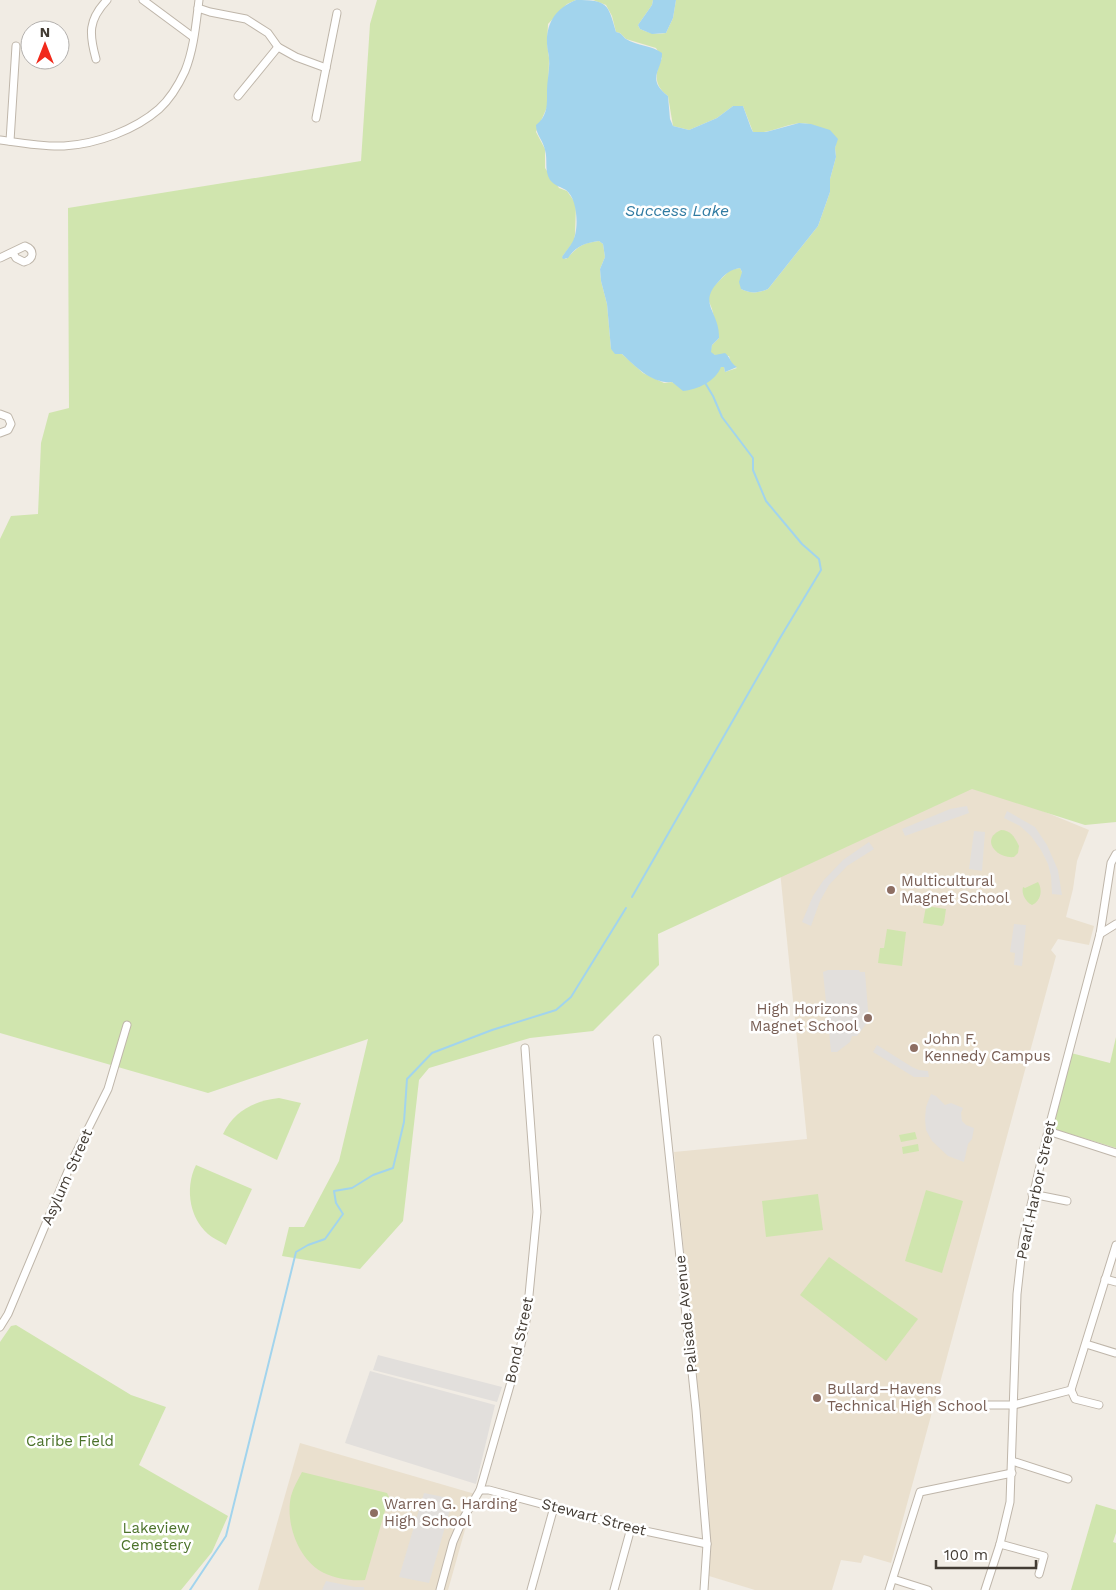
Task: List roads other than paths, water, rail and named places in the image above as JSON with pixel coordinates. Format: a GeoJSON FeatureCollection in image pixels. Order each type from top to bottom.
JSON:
{"type":"FeatureCollection","features":[{"type":"Feature","properties":{"kind":"street"},"geometry":{"type":"LineString","coordinates":[[96,59],[91,33],[96,13],[107,0]]}},
{"type":"Feature","properties":{"kind":"street"},"geometry":{"type":"LineString","coordinates":[[143,0],[193,37]]}},
{"type":"Feature","properties":{"kind":"street"},"geometry":{"type":"LineString","coordinates":[[0,140],[45,146],[79,144],[99,140],[126,130],[160,108],[178,83],[189,57],[200,0]]}},
{"type":"Feature","properties":{"kind":"street"},"geometry":{"type":"LineString","coordinates":[[198,8],[246,19],[268,33],[278,47],[326,68]]}},
{"type":"Feature","properties":{"kind":"street"},"geometry":{"type":"LineString","coordinates":[[316,118],[337,13]]}},
{"type":"Feature","properties":{"kind":"street"},"geometry":{"type":"LineString","coordinates":[[10,141],[16,46]]}},
{"type":"Feature","properties":{"kind":"street"},"geometry":{"type":"LineString","coordinates":[[238,96],[278,47]]}},
{"type":"Feature","properties":{"kind":"street"},"geometry":{"type":"LineString","coordinates":[[0,258],[13,253]]}},
{"type":"Feature","properties":{"kind":"street"},"geometry":{"type":"LineString","coordinates":[[0,414],[8,417],[11,424],[8,430],[0,433]]}},
{"type":"Feature","properties":{"kind":"street","name":"Pearl Harbor Street"},"geometry":{"type":"LineString","coordinates":[[985,1590],[1000,1544],[1010,1502],[1022,1240],[1032,1194],[1100,934],[1111,863],[1116,854]]}},
{"type":"Feature","properties":{"kind":"street"},"geometry":{"type":"LineString","coordinates":[[1100,934],[1116,924]]}},
{"type":"Feature","properties":{"kind":"street","name":"Asylum Street"},"geometry":{"type":"LineString","coordinates":[[0,1327],[8,1314],[73,1159],[108,1089],[127,1025]]}},
{"type":"Feature","properties":{"kind":"street","name":"Palisade Avenue"},"geometry":{"type":"LineString","coordinates":[[657,1039],[696,1410],[707,1544],[704,1590]]}},
{"type":"Feature","properties":{"kind":"street","name":"Bond Street"},"geometry":{"type":"LineString","coordinates":[[440,1590],[453,1542],[463,1519],[480,1490],[519,1354],[527,1316],[536,1212],[525,1048]]}},
{"type":"Feature","properties":{"kind":"street"},"geometry":{"type":"LineString","coordinates":[[1048,1132],[1116,1153]]}},
{"type":"Feature","properties":{"kind":"street"},"geometry":{"type":"LineString","coordinates":[[1032,1194],[1067,1202]]}},
{"type":"Feature","properties":{"kind":"street"},"geometry":{"type":"LineString","coordinates":[[1098,1405],[1075,1399],[1071,1390],[1116,1245]]}},
{"type":"Feature","properties":{"kind":"street"},"geometry":{"type":"LineString","coordinates":[[1105,1279],[1116,1282]]}},
{"type":"Feature","properties":{"kind":"street"},"geometry":{"type":"LineString","coordinates":[[1086,1344],[1115,1353]]}},
{"type":"Feature","properties":{"kind":"street"},"geometry":{"type":"LineString","coordinates":[[986,1404],[1014,1405],[1071,1390]]}},
{"type":"Feature","properties":{"kind":"street"},"geometry":{"type":"LineString","coordinates":[[1012,1461],[1068,1479]]}},
{"type":"Feature","properties":{"kind":"street"},"geometry":{"type":"LineString","coordinates":[[889,1590],[920,1492],[1012,1472]]}},
{"type":"Feature","properties":{"kind":"street","name":"Stewart Street"},"geometry":{"type":"LineString","coordinates":[[480,1490],[489,1490],[631,1528],[707,1544]]}},
{"type":"Feature","properties":{"kind":"street"},"geometry":{"type":"LineString","coordinates":[[531,1590],[554,1507]]}},
{"type":"Feature","properties":{"kind":"street"},"geometry":{"type":"LineString","coordinates":[[614,1590],[631,1528]]}},
{"type":"Feature","properties":{"kind":"street"},"geometry":{"type":"LineString","coordinates":[[1000,1544],[1044,1556],[1040,1574]]}},
{"type":"Feature","properties":{"kind":"street"},"geometry":{"type":"LineString","coordinates":[[893,1579],[928,1590]]}},
{"type":"Feature","properties":{"kind":"water","name":"Success Lake"},"geometry":{"type":"Polygon","coordinates":[[[576,0],[601,3],[611,15],[616,32],[630,41],[654,48],[662,53],[656,79],[661,90],[668,96],[670,119],[673,126],[689,130],[717,118],[733,106],[743,106],[753,132],[766,132],[799,123],[811,124],[830,130],[838,139],[835,148],[836,157],[830,179],[830,192],[818,226],[768,289],[748,292],[741,289],[739,282],[742,272],[740,268],[726,274],[713,288],[709,302],[716,321],[719,338],[712,345],[711,352],[715,355],[725,353],[737,367],[725,372],[724,367],[721,367],[715,377],[694,389],[683,391],[672,382],[665,382],[651,377],[622,354],[615,354],[611,349],[607,304],[600,269],[605,257],[603,244],[599,241],[585,244],[574,251],[568,258],[563,259],[562,257],[575,236],[577,222],[575,207],[570,194],[552,182],[548,176],[545,150],[536,125],[543,117],[547,105],[548,29],[558,12],[576,0]]]}},
{"type":"Feature","properties":{"kind":"water"},"geometry":{"type":"Polygon","coordinates":[[[653,0],[676,0],[673,18],[666,33],[652,34],[640,29],[638,25],[652,5],[653,0]]]}},
{"type":"Feature","properties":{"kind":"waterway"},"geometry":{"type":"LineString","coordinates":[[632,897],[821,570],[819,559],[802,544],[766,501],[753,470],[753,458],[722,417],[704,381]]}},
{"type":"Feature","properties":{"kind":"waterway"},"geometry":{"type":"LineString","coordinates":[[190,1590],[226,1536],[296,1252],[325,1239],[343,1214],[336,1203],[334,1191],[352,1188],[373,1175],[393,1168],[404,1122],[407,1079],[432,1053],[492,1030],[556,1010],[571,997],[626,908]]}},
{"type":"Feature","properties":{"kind":"place","name":"Multicultural Magnet School"},"geometry":{"type":"Point","coordinates":[891,890]}},
{"type":"Feature","properties":{"kind":"place","name":"High Horizons Magnet School"},"geometry":{"type":"Point","coordinates":[868,1018]}},
{"type":"Feature","properties":{"kind":"place","name":"John F. Kennedy Campus"},"geometry":{"type":"Point","coordinates":[914,1048]}},
{"type":"Feature","properties":{"kind":"place","name":"Bullard–Havens Technical High School"},"geometry":{"type":"Point","coordinates":[817,1398]}},
{"type":"Feature","properties":{"kind":"place","name":"Warren G. Harding High School"},"geometry":{"type":"Point","coordinates":[374,1513]}},
{"type":"Feature","properties":{"kind":"park label","name":"Caribe Field"},"geometry":{"type":"Point","coordinates":[70,1441]}},
{"type":"Feature","properties":{"kind":"park label","name":"Lakeview Cemetery"},"geometry":{"type":"Point","coordinates":[156,1536]}}]}
